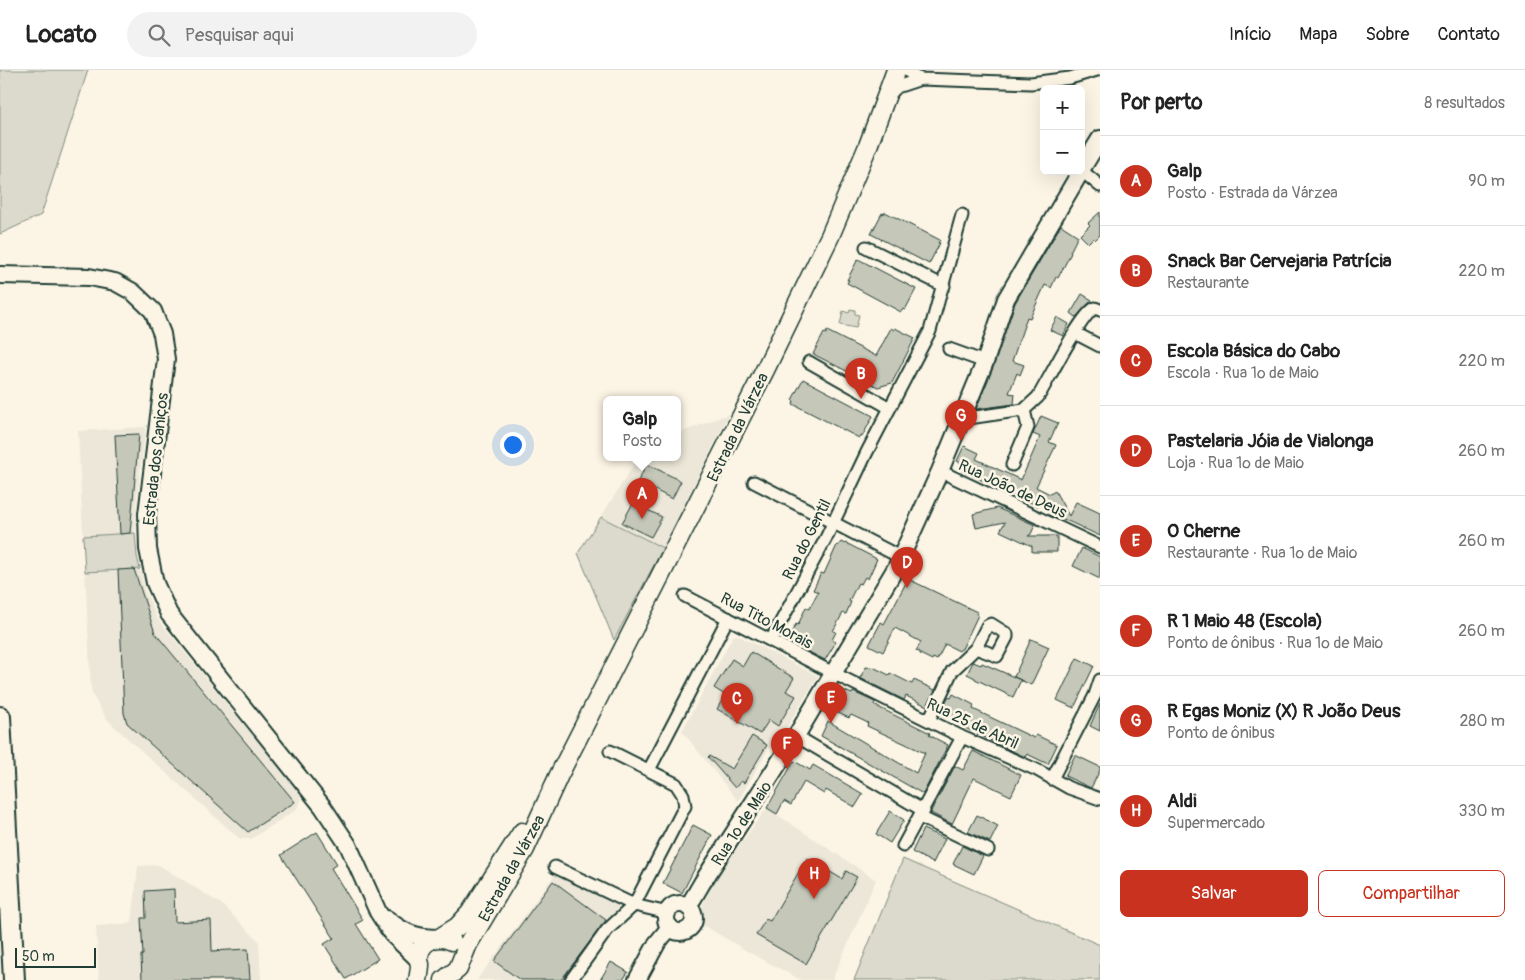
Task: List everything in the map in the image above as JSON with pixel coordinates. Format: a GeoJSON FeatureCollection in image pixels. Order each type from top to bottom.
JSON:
{"type":"FeatureCollection","features":[{"type":"Feature","properties":{"kind":"highway"},"geometry":{"type":"LineString","coordinates":[[0,717],[14,980]]}},
{"type":"Feature","properties":{"kind":"main road","name":"Estrada da Várzea"},"geometry":{"type":"LineString","coordinates":[[560,775],[470,913],[457,927],[439,938],[428,941],[424,945],[418,956],[419,969],[431,978],[446,979],[458,969],[468,944],[525,849],[560,775],[770,361],[830,236],[868,146],[896,70]]}},
{"type":"Feature","properties":{"kind":"main road"},"geometry":{"type":"LineString","coordinates":[[439,938],[449,940],[456,945],[461,959]]}},
{"type":"Feature","properties":{"kind":"street"},"geometry":{"type":"LineString","coordinates":[[906,70],[920,79]]}},
{"type":"Feature","properties":{"kind":"street"},"geometry":{"type":"LineString","coordinates":[[885,102],[897,87],[920,79],[974,76],[1046,82],[1070,78],[1097,70]]}},
{"type":"Feature","properties":{"kind":"street","name":"Rua 1º de Maio"},"geometry":{"type":"LineString","coordinates":[[1085,164],[1100,139]]}},
{"type":"Feature","properties":{"kind":"street"},"geometry":{"type":"LineString","coordinates":[[1085,174],[1100,186]]}},
{"type":"Feature","properties":{"kind":"street","name":"Rua 1º de Maio"},"geometry":{"type":"LineString","coordinates":[[688,907],[796,736],[902,558],[985,362],[1006,299],[1079,175]]}},
{"type":"Feature","properties":{"kind":"street","name":"Rua do Gentil"},"geometry":{"type":"LineString","coordinates":[[771,640],[930,331],[944,286],[962,215]]}},
{"type":"Feature","properties":{"kind":"street"},"geometry":{"type":"LineString","coordinates":[[866,247],[944,286]]}},
{"type":"Feature","properties":{"kind":"street","name":"Estrada dos Caniços"},"geometry":{"type":"LineString","coordinates":[[0,276],[89,276],[115,282],[133,292],[153,311],[162,334],[166,359],[147,514],[148,549],[154,583],[169,614],[323,807],[348,845],[378,912],[419,969]]}},
{"type":"Feature","properties":{"kind":"street"},"geometry":{"type":"LineString","coordinates":[[962,419],[1024,410],[1038,397],[1075,333],[1091,310],[1095,308],[1100,310]]}},
{"type":"Feature","properties":{"kind":"street"},"geometry":{"type":"LineString","coordinates":[[1075,333],[1100,346]]}},
{"type":"Feature","properties":{"kind":"street"},"geometry":{"type":"LineString","coordinates":[[949,349],[985,362]]}},
{"type":"Feature","properties":{"kind":"street"},"geometry":{"type":"LineString","coordinates":[[809,362],[890,408]]}},
{"type":"Feature","properties":{"kind":"street"},"geometry":{"type":"LineString","coordinates":[[1012,465],[1028,427],[1024,410]]}},
{"type":"Feature","properties":{"kind":"street","name":"Rua João de Deus"},"geometry":{"type":"LineString","coordinates":[[940,471],[1100,547]]}},
{"type":"Feature","properties":{"kind":"street"},"geometry":{"type":"LineString","coordinates":[[754,482],[902,558]]}},
{"type":"Feature","properties":{"kind":"street","name":"Rua Tito Morais"},"geometry":{"type":"LineString","coordinates":[[685,596],[833,674]]}},
{"type":"Feature","properties":{"kind":"street"},"geometry":{"type":"LineString","coordinates":[[649,770],[728,618]]}},
{"type":"Feature","properties":{"kind":"street"},"geometry":{"type":"LineString","coordinates":[[929,720],[952,671],[976,648]]}},
{"type":"Feature","properties":{"kind":"street","name":"Rua 25 de Abril"},"geometry":{"type":"LineString","coordinates":[[833,674],[1069,788],[1100,799]]}},
{"type":"Feature","properties":{"kind":"street"},"geometry":{"type":"LineString","coordinates":[[1052,779],[1095,695],[1100,680]]}},
{"type":"Feature","properties":{"kind":"street"},"geometry":{"type":"LineString","coordinates":[[796,736],[922,814],[988,850]]}},
{"type":"Feature","properties":{"kind":"street"},"geometry":{"type":"LineString","coordinates":[[903,846],[962,737]]}},
{"type":"Feature","properties":{"kind":"street"},"geometry":{"type":"LineString","coordinates":[[571,980],[610,926],[634,905],[684,806],[683,795],[676,784],[610,751]]}},
{"type":"Feature","properties":{"kind":"street"},"geometry":{"type":"LineString","coordinates":[[556,867],[669,920],[681,932],[692,926],[694,918],[691,910],[688,907],[677,905],[669,920],[657,943],[638,980]]}},
{"type":"Feature","properties":{"kind":"street","name":"Estrada dos Caniços"},"geometry":{"type":"LineString","coordinates":[[378,912],[411,934],[419,937],[439,938]]}},
{"type":"Feature","properties":{"kind":"shaded area"},"geometry":{"type":"Polygon","coordinates":[[[0,70],[88,70],[41,215],[0,234],[0,70]]]}},
{"type":"Feature","properties":{"kind":"shaded area"},"geometry":{"type":"Polygon","coordinates":[[[850,309],[855,310],[855,314],[859,315],[856,328],[840,325],[843,311],[849,313],[850,309]]]}},
{"type":"Feature","properties":{"kind":"shaded area"},"geometry":{"type":"Polygon","coordinates":[[[729,414],[663,548],[601,517],[636,461],[681,461],[681,432],[729,414]]]}},
{"type":"Feature","properties":{"kind":"shaded area"},"geometry":{"type":"Polygon","coordinates":[[[146,427],[137,497],[135,533],[83,536],[78,431],[146,427]]]}},
{"type":"Feature","properties":{"kind":"shaded area"},"geometry":{"type":"Polygon","coordinates":[[[601,517],[663,548],[614,640],[578,553],[601,517]]]}},
{"type":"Feature","properties":{"kind":"shaded area"},"geometry":{"type":"Polygon","coordinates":[[[135,533],[140,569],[85,572],[83,536],[135,533]]]}},
{"type":"Feature","properties":{"kind":"shaded area"},"geometry":{"type":"Polygon","coordinates":[[[140,569],[145,591],[157,618],[300,794],[301,801],[296,810],[251,839],[240,839],[116,728],[106,718],[93,696],[85,572],[140,569]]]}},
{"type":"Feature","properties":{"kind":"shaded area"},"geometry":{"type":"Polygon","coordinates":[[[737,635],[818,676],[775,747],[769,748],[738,801],[682,731],[733,636],[737,635]]]}},
{"type":"Feature","properties":{"kind":"shaded area"},"geometry":{"type":"Polygon","coordinates":[[[767,808],[876,880],[832,980],[801,980],[703,925],[699,913],[714,880],[767,808]]]}},
{"type":"Feature","properties":{"kind":"shaded area"},"geometry":{"type":"Polygon","coordinates":[[[903,859],[1100,945],[1100,980],[854,980],[903,859]]]}},
{"type":"Feature","properties":{"kind":"shaded area"},"geometry":{"type":"Polygon","coordinates":[[[159,865],[221,904],[259,941],[261,980],[99,980],[96,926],[132,923],[138,866],[159,865]]]}},
{"type":"Feature","properties":{"kind":"shaded area"},"geometry":{"type":"Polygon","coordinates":[[[556,873],[619,906],[564,980],[477,980],[556,873]]]}},
{"type":"Feature","properties":{"kind":"building"},"geometry":{"type":"Polygon","coordinates":[[[885,212],[940,240],[929,264],[871,234],[882,213],[884,214],[885,212]]]}},
{"type":"Feature","properties":{"kind":"building"},"geometry":{"type":"Polygon","coordinates":[[[1100,212],[1100,235],[1088,243],[1080,235],[1090,225],[1088,223],[1100,212]]]}},
{"type":"Feature","properties":{"kind":"building"},"geometry":{"type":"Polygon","coordinates":[[[1061,225],[1078,236],[1058,278],[1056,277],[1051,288],[1045,285],[1030,318],[1027,317],[1012,361],[1024,365],[1020,375],[1017,373],[1009,393],[1015,394],[1014,404],[976,409],[994,365],[1015,303],[1061,225]]]}},
{"type":"Feature","properties":{"kind":"building"},"geometry":{"type":"Polygon","coordinates":[[[858,259],[916,289],[905,310],[903,309],[901,312],[847,283],[858,259]]]}},
{"type":"Feature","properties":{"kind":"building"},"geometry":{"type":"Polygon","coordinates":[[[1082,294],[1092,300],[1076,317],[1071,313],[1082,294]]]}},
{"type":"Feature","properties":{"kind":"building"},"geometry":{"type":"Polygon","coordinates":[[[1057,317],[1069,324],[1063,336],[1050,330],[1057,317]]]}},
{"type":"Feature","properties":{"kind":"building"},"geometry":{"type":"Polygon","coordinates":[[[891,328],[894,330],[895,328],[915,338],[892,383],[878,387],[813,354],[824,333],[826,334],[827,331],[876,356],[891,328]]]}},
{"type":"Feature","properties":{"kind":"building"},"geometry":{"type":"Polygon","coordinates":[[[803,379],[873,416],[862,437],[860,436],[859,438],[793,404],[794,401],[792,400],[803,379]]]}},
{"type":"Feature","properties":{"kind":"building"},"geometry":{"type":"Polygon","coordinates":[[[1041,416],[1058,423],[1049,442],[1056,445],[1036,487],[1050,494],[1055,491],[1069,516],[1076,502],[1100,513],[1100,536],[1057,516],[1057,518],[1052,516],[1042,499],[1038,506],[962,471],[965,465],[957,461],[964,446],[979,453],[976,459],[1021,480],[1040,437],[1033,434],[1041,416]]]}},
{"type":"Feature","properties":{"kind":"building"},"geometry":{"type":"Polygon","coordinates":[[[139,434],[130,533],[120,534],[115,435],[139,434]]]}},
{"type":"Feature","properties":{"kind":"building"},"geometry":{"type":"Polygon","coordinates":[[[647,464],[681,481],[672,499],[649,487],[650,485],[638,481],[647,464]]]}},
{"type":"Feature","properties":{"kind":"building"},"geometry":{"type":"Polygon","coordinates":[[[633,503],[662,517],[651,537],[622,523],[633,503]]]}},
{"type":"Feature","properties":{"kind":"building"},"geometry":{"type":"Polygon","coordinates":[[[997,508],[1035,525],[1028,536],[1057,536],[1057,552],[1032,552],[1032,546],[1000,531],[1005,522],[976,528],[973,514],[997,508]]]}},
{"type":"Feature","properties":{"kind":"building"},"geometry":{"type":"Polygon","coordinates":[[[841,542],[877,559],[868,579],[865,577],[861,584],[858,583],[849,601],[851,602],[846,614],[843,613],[833,631],[836,632],[832,640],[836,642],[825,660],[795,645],[790,640],[792,636],[790,635],[796,624],[798,625],[806,607],[809,609],[818,592],[813,590],[821,573],[824,574],[837,545],[841,542]]]}},
{"type":"Feature","properties":{"kind":"building"},"geometry":{"type":"Polygon","coordinates":[[[1082,548],[1100,557],[1100,579],[1073,566],[1082,548]]]}},
{"type":"Feature","properties":{"kind":"building"},"geometry":{"type":"Polygon","coordinates":[[[134,569],[155,633],[295,802],[248,832],[127,723],[124,713],[118,570],[134,569]]]}},
{"type":"Feature","properties":{"kind":"building"},"geometry":{"type":"Polygon","coordinates":[[[908,579],[977,612],[976,614],[978,615],[962,649],[959,651],[945,644],[937,660],[933,658],[932,660],[916,651],[921,642],[895,628],[883,652],[869,645],[881,622],[884,624],[908,579]]]}},
{"type":"Feature","properties":{"kind":"building"},"geometry":{"type":"Polygon","coordinates":[[[1031,639],[1049,647],[1031,685],[1014,677],[1031,639]]]}},
{"type":"Feature","properties":{"kind":"building"},"geometry":{"type":"Polygon","coordinates":[[[751,652],[794,678],[786,691],[796,696],[778,726],[769,720],[760,734],[717,709],[725,695],[714,688],[732,659],[743,666],[751,652]]]}},
{"type":"Feature","properties":{"kind":"building"},"geometry":{"type":"Polygon","coordinates":[[[1077,658],[1094,666],[1074,708],[1057,700],[1077,658]]]}},
{"type":"Feature","properties":{"kind":"building"},"geometry":{"type":"Polygon","coordinates":[[[973,662],[981,665],[982,663],[1021,680],[1013,697],[967,674],[973,662]]]}},
{"type":"Feature","properties":{"kind":"building"},"geometry":{"type":"Polygon","coordinates":[[[866,667],[873,667],[889,675],[890,673],[912,684],[914,680],[935,690],[927,706],[906,696],[904,700],[860,678],[866,667]]]}},
{"type":"Feature","properties":{"kind":"building"},"geometry":{"type":"Polygon","coordinates":[[[838,688],[852,694],[853,692],[875,702],[874,705],[930,733],[929,735],[948,745],[923,794],[821,736],[828,721],[916,773],[925,753],[867,726],[868,723],[851,715],[849,718],[827,708],[838,688]]]}},
{"type":"Feature","properties":{"kind":"building"},"geometry":{"type":"Polygon","coordinates":[[[953,694],[974,705],[973,709],[1034,738],[1036,735],[1057,745],[1048,764],[1027,754],[1025,757],[963,727],[965,724],[941,712],[948,697],[951,698],[953,694]]]}},
{"type":"Feature","properties":{"kind":"building"},"geometry":{"type":"Polygon","coordinates":[[[1100,704],[1100,731],[1090,726],[1100,704]]]}},
{"type":"Feature","properties":{"kind":"building"},"geometry":{"type":"Polygon","coordinates":[[[752,736],[767,745],[744,783],[741,781],[735,788],[708,757],[732,769],[752,736]]]}},
{"type":"Feature","properties":{"kind":"building"},"geometry":{"type":"Polygon","coordinates":[[[973,751],[1021,775],[1011,796],[974,778],[952,824],[931,813],[931,811],[955,766],[963,770],[973,751]]]}},
{"type":"Feature","properties":{"kind":"building"},"geometry":{"type":"Polygon","coordinates":[[[1075,755],[1100,767],[1091,788],[1065,776],[1075,755]]]}},
{"type":"Feature","properties":{"kind":"building"},"geometry":{"type":"Polygon","coordinates":[[[794,761],[810,770],[813,765],[863,794],[855,807],[826,790],[824,794],[804,782],[791,805],[784,801],[777,814],[767,808],[794,761]]]}},
{"type":"Feature","properties":{"kind":"building"},"geometry":{"type":"Polygon","coordinates":[[[890,811],[904,820],[890,843],[876,834],[890,811]]]}},
{"type":"Feature","properties":{"kind":"building"},"geometry":{"type":"Polygon","coordinates":[[[977,815],[998,826],[990,842],[968,832],[977,815]]]}},
{"type":"Feature","properties":{"kind":"building"},"geometry":{"type":"Polygon","coordinates":[[[693,825],[712,835],[682,893],[663,883],[693,825]]]}},
{"type":"Feature","properties":{"kind":"building"},"geometry":{"type":"Polygon","coordinates":[[[923,829],[945,839],[933,863],[912,852],[923,829]]]}},
{"type":"Feature","properties":{"kind":"building"},"geometry":{"type":"Polygon","coordinates":[[[317,832],[337,864],[331,868],[363,920],[356,924],[378,959],[346,979],[324,944],[334,938],[281,855],[317,832]]]}},
{"type":"Feature","properties":{"kind":"building"},"geometry":{"type":"Polygon","coordinates":[[[962,846],[983,856],[974,874],[953,864],[962,846]]]}},
{"type":"Feature","properties":{"kind":"building"},"geometry":{"type":"Polygon","coordinates":[[[807,858],[842,879],[846,871],[857,877],[806,964],[756,935],[766,919],[770,921],[807,858]]]}},
{"type":"Feature","properties":{"kind":"building"},"geometry":{"type":"Polygon","coordinates":[[[553,881],[606,920],[561,980],[520,980],[494,961],[553,881]]]}},
{"type":"Feature","properties":{"kind":"building"},"geometry":{"type":"Polygon","coordinates":[[[174,889],[175,922],[211,920],[212,951],[248,949],[250,980],[142,980],[141,918],[146,918],[145,891],[174,889]]]}},
{"type":"Feature","properties":{"kind":"building"},"geometry":{"type":"Polygon","coordinates":[[[611,962],[628,972],[623,980],[600,980],[611,962]]]}},
{"type":"Feature","properties":{"kind":"place","name":"Snack Bar Cervejaria Patrícia"},"geometry":{"type":"Point","coordinates":[861,399]}},
{"type":"Feature","properties":{"kind":"place","name":"R Egas Moniz (X) R João Deus"},"geometry":{"type":"Point","coordinates":[961,441]}},
{"type":"Feature","properties":{"kind":"place","name":"Galp"},"geometry":{"type":"Point","coordinates":[642,519]}},
{"type":"Feature","properties":{"kind":"place","name":"Pastelaria Jóia de Vialonga"},"geometry":{"type":"Point","coordinates":[907,588]}},
{"type":"Feature","properties":{"kind":"place","name":"O Cherne"},"geometry":{"type":"Point","coordinates":[831,723]}},
{"type":"Feature","properties":{"kind":"place","name":"Escola Básica do Cabo"},"geometry":{"type":"Point","coordinates":[737,724]}},
{"type":"Feature","properties":{"kind":"place","name":"R 1 Maio 48 (Escola)"},"geometry":{"type":"Point","coordinates":[787,769]}},
{"type":"Feature","properties":{"kind":"place","name":"Aldi"},"geometry":{"type":"Point","coordinates":[814,899]}}]}
